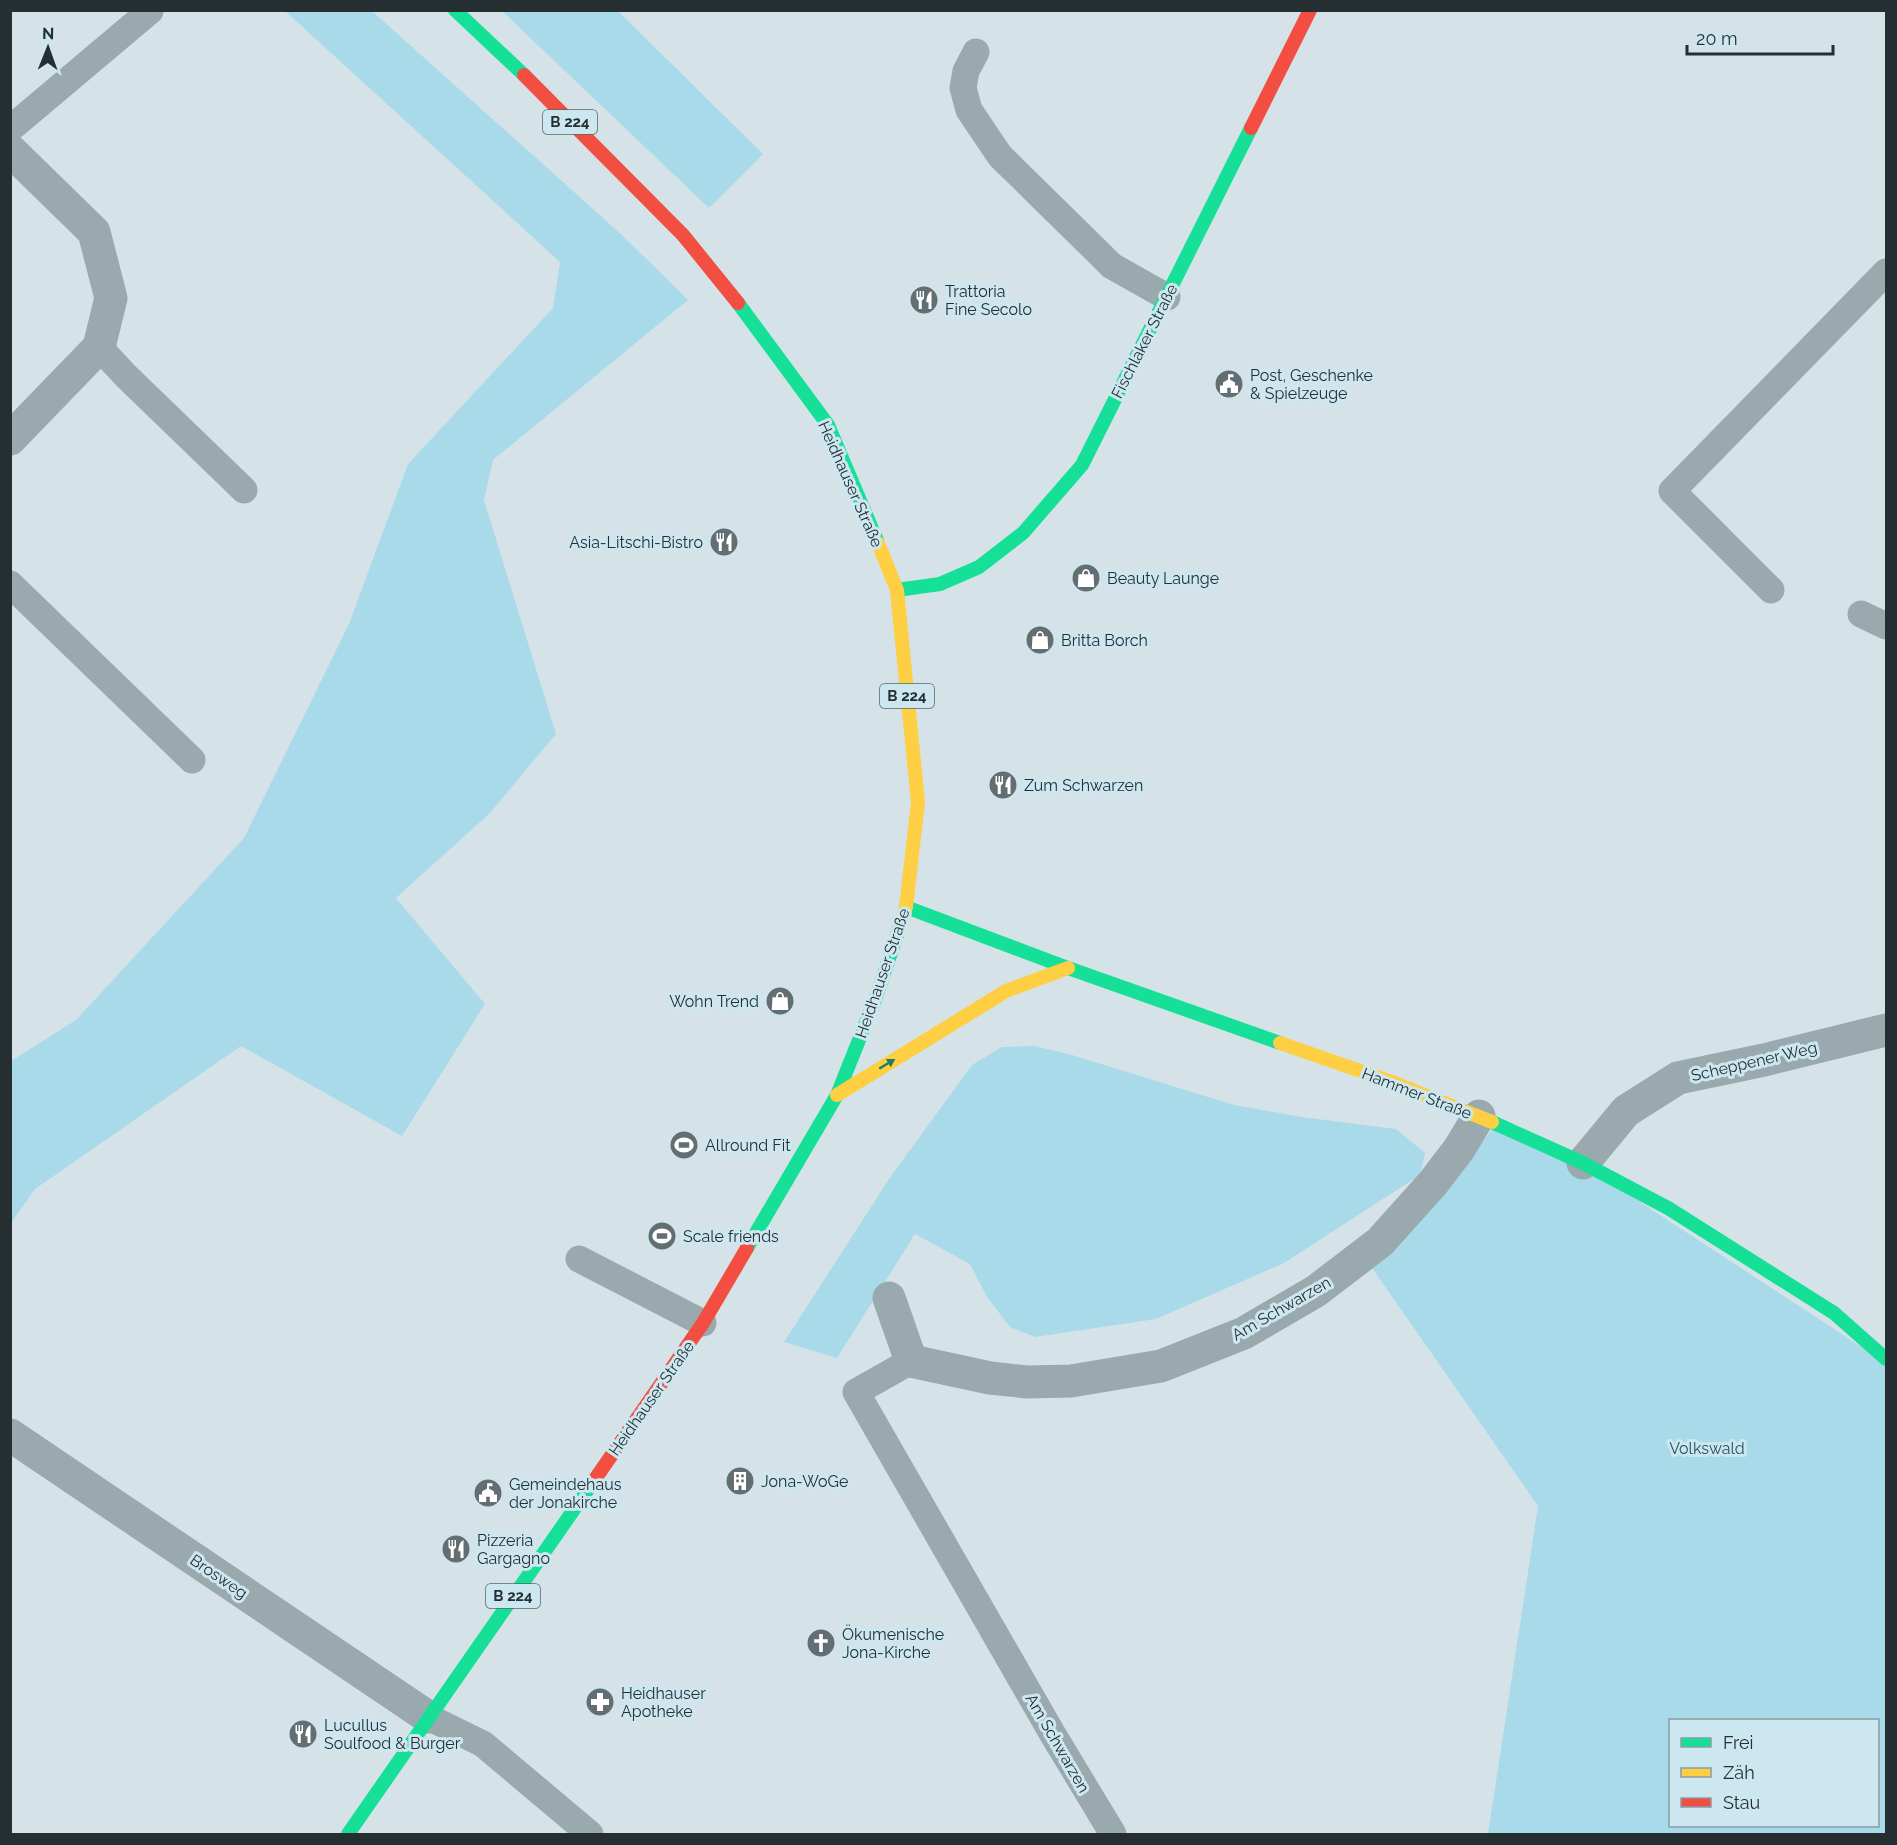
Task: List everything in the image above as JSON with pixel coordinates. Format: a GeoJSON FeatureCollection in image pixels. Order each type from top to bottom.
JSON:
{"type":"FeatureCollection","features":[{"type":"Feature","properties":{"kind":"main road","name":"Heidhauser Straße"},"geometry":{"type":"LineString","coordinates":[[348,1834],[703,1323],[837,1095],[875,1000],[906,907],[918,802],[897,590],[828,425],[758,328],[683,235],[537,88],[455,10]]}},
{"type":"Feature","properties":{"kind":"main road","name":"Fischlaker Straße"},"geometry":{"type":"LineString","coordinates":[[897,590],[940,584],[979,567],[1023,532],[1082,465],[1310,10]]}},
{"type":"Feature","properties":{"kind":"main road","name":"Hammer Straße"},"geometry":{"type":"LineString","coordinates":[[906,907],[1068,968],[1392,1082],[1479,1116],[1583,1163],[1668,1208],[1833,1313],[1887,1359]]}},
{"type":"Feature","properties":{"kind":"main road"},"geometry":{"type":"LineString","coordinates":[[837,1095],[1006,991],[1068,968]]}},
{"type":"Feature","properties":{"kind":"street"},"geometry":{"type":"LineString","coordinates":[[10,150],[94,232],[111,298],[99,347],[10,439]]}},
{"type":"Feature","properties":{"kind":"street","name":"Scheppener Weg"},"geometry":{"type":"LineString","coordinates":[[1583,1163],[1626,1111],[1678,1078],[1887,1030]]}},
{"type":"Feature","properties":{"kind":"street","name":"Am Schwarzen"},"geometry":{"type":"LineString","coordinates":[[911,1361],[990,1378],[1027,1382],[1071,1381],[1161,1366],[1244,1333],[1316,1292],[1380,1242],[1434,1183],[1479,1116]]}},
{"type":"Feature","properties":{"kind":"street"},"geometry":{"type":"LineString","coordinates":[[889,1298],[911,1361]]}},
{"type":"Feature","properties":{"kind":"street","name":"Brosweg"},"geometry":{"type":"LineString","coordinates":[[10,1435],[428,1717]]}},
{"type":"Feature","properties":{"kind":"lane"},"geometry":{"type":"LineString","coordinates":[[10,129],[150,11]]}},
{"type":"Feature","properties":{"kind":"lane"},"geometry":{"type":"LineString","coordinates":[[976,52],[966,71],[963,87],[969,110],[999,156],[1112,266],[1167,297]]}},
{"type":"Feature","properties":{"kind":"lane"},"geometry":{"type":"LineString","coordinates":[[1771,590],[1672,491],[1887,272]]}},
{"type":"Feature","properties":{"kind":"lane"},"geometry":{"type":"LineString","coordinates":[[99,347],[244,490]]}},
{"type":"Feature","properties":{"kind":"lane"},"geometry":{"type":"LineString","coordinates":[[10,584],[192,760]]}},
{"type":"Feature","properties":{"kind":"lane"},"geometry":{"type":"LineString","coordinates":[[1861,614],[1887,626]]}},
{"type":"Feature","properties":{"kind":"lane"},"geometry":{"type":"LineString","coordinates":[[579,1259],[703,1323]]}},
{"type":"Feature","properties":{"kind":"lane","name":"Am Schwarzen"},"geometry":{"type":"LineString","coordinates":[[911,1361],[856,1392],[1052,1733],[1113,1834]]}},
{"type":"Feature","properties":{"kind":"lane"},"geometry":{"type":"LineString","coordinates":[[428,1717],[483,1744],[590,1834]]}},
{"type":"Feature","properties":{"kind":"green space"},"geometry":{"type":"Polygon","coordinates":[[[285,11],[372,11],[622,235],[688,300],[493,460],[484,500],[556,734],[490,813],[396,898],[485,1004],[402,1136],[241,1046],[35,1189],[11,1223],[11,1061],[76,1020],[244,838],[349,624],[408,464],[553,308],[560,262],[285,11]]]}},
{"type":"Feature","properties":{"kind":"green space"},"geometry":{"type":"Polygon","coordinates":[[[502,11],[618,11],[763,154],[709,208],[502,11]]]}},
{"type":"Feature","properties":{"kind":"green space"},"geometry":{"type":"Polygon","coordinates":[[[1034,1046],[1072,1055],[1234,1105],[1302,1117],[1396,1129],[1425,1153],[1420,1175],[1284,1263],[1156,1319],[1035,1337],[1010,1327],[987,1297],[970,1264],[915,1234],[837,1358],[784,1342],[891,1176],[972,1065],[1002,1047],[1034,1046]]]}},
{"type":"Feature","properties":{"kind":"green space","name":"Volkswald"},"geometry":{"type":"Polygon","coordinates":[[[1497,1125],[1582,1164],[1886,1363],[1886,1834],[1488,1834],[1538,1506],[1370,1265],[1497,1125]]]}},
{"type":"Feature","properties":{"kind":"traffic: fast"},"geometry":{"type":"LineString","coordinates":[[455,10],[524,75]]}},
{"type":"Feature","properties":{"kind":"traffic: fast"},"geometry":{"type":"LineString","coordinates":[[897,590],[940,584],[979,567],[1023,533],[1082,465],[1251,128]]}},
{"type":"Feature","properties":{"kind":"traffic: fast"},"geometry":{"type":"LineString","coordinates":[[738,303],[828,425],[878,543]]}},
{"type":"Feature","properties":{"kind":"traffic: fast"},"geometry":{"type":"LineString","coordinates":[[906,907],[1068,968],[1280,1043]]}},
{"type":"Feature","properties":{"kind":"traffic: fast"},"geometry":{"type":"LineString","coordinates":[[747,1248],[837,1095],[875,1000],[900,926]]}},
{"type":"Feature","properties":{"kind":"traffic: fast"},"geometry":{"type":"LineString","coordinates":[[1492,1122],[1583,1163],[1668,1208],[1834,1313],[1886,1359]]}},
{"type":"Feature","properties":{"kind":"traffic: fast"},"geometry":{"type":"LineString","coordinates":[[348,1834],[591,1485]]}},
{"type":"Feature","properties":{"kind":"traffic: slow"},"geometry":{"type":"LineString","coordinates":[[878,543],[897,590],[918,802],[906,907],[900,926]]}},
{"type":"Feature","properties":{"kind":"traffic: slow"},"geometry":{"type":"LineString","coordinates":[[837,1095],[1006,991],[1068,968]]}},
{"type":"Feature","properties":{"kind":"traffic: slow"},"geometry":{"type":"LineString","coordinates":[[1280,1043],[1392,1082],[1492,1122]]}},
{"type":"Feature","properties":{"kind":"traffic: jam"},"geometry":{"type":"LineString","coordinates":[[1251,128],[1310,10]]}},
{"type":"Feature","properties":{"kind":"traffic: jam"},"geometry":{"type":"LineString","coordinates":[[524,75],[683,235],[738,303]]}},
{"type":"Feature","properties":{"kind":"traffic: jam"},"geometry":{"type":"LineString","coordinates":[[591,1485],[703,1323],[747,1248]]}},
{"type":"Feature","properties":{"kind":"place","name":"Trattoria Fine Secolo"},"geometry":{"type":"Point","coordinates":[924,300]}},
{"type":"Feature","properties":{"kind":"place","name":"Post, Geschenke & Spielzeuge"},"geometry":{"type":"Point","coordinates":[1229,384]}},
{"type":"Feature","properties":{"kind":"place","name":"Asia-Litschi-Bistro"},"geometry":{"type":"Point","coordinates":[724,542]}},
{"type":"Feature","properties":{"kind":"place","name":"Beauty Launge"},"geometry":{"type":"Point","coordinates":[1086,578]}},
{"type":"Feature","properties":{"kind":"place","name":"Britta Borch"},"geometry":{"type":"Point","coordinates":[1040,640]}},
{"type":"Feature","properties":{"kind":"place","name":"Zum Schwarzen"},"geometry":{"type":"Point","coordinates":[1003,785]}},
{"type":"Feature","properties":{"kind":"place","name":"Wohn Trend"},"geometry":{"type":"Point","coordinates":[780,1001]}},
{"type":"Feature","properties":{"kind":"place","name":"Allround Fit"},"geometry":{"type":"Point","coordinates":[684,1145]}},
{"type":"Feature","properties":{"kind":"place","name":"Scale friends"},"geometry":{"type":"Point","coordinates":[662,1236]}},
{"type":"Feature","properties":{"kind":"place","name":"Jona-WoGe"},"geometry":{"type":"Point","coordinates":[740,1481]}},
{"type":"Feature","properties":{"kind":"place","name":"Gemeindehaus der Jonakirche"},"geometry":{"type":"Point","coordinates":[488,1493]}},
{"type":"Feature","properties":{"kind":"place","name":"Pizzeria Gargagno"},"geometry":{"type":"Point","coordinates":[456,1549]}},
{"type":"Feature","properties":{"kind":"place","name":"Ökumenische Jona-Kirche"},"geometry":{"type":"Point","coordinates":[821,1643]}},
{"type":"Feature","properties":{"kind":"place","name":"Heidhauser Apotheke"},"geometry":{"type":"Point","coordinates":[600,1702]}},
{"type":"Feature","properties":{"kind":"place","name":"Lucullus Soulfood & Burger"},"geometry":{"type":"Point","coordinates":[303,1734]}}]}
